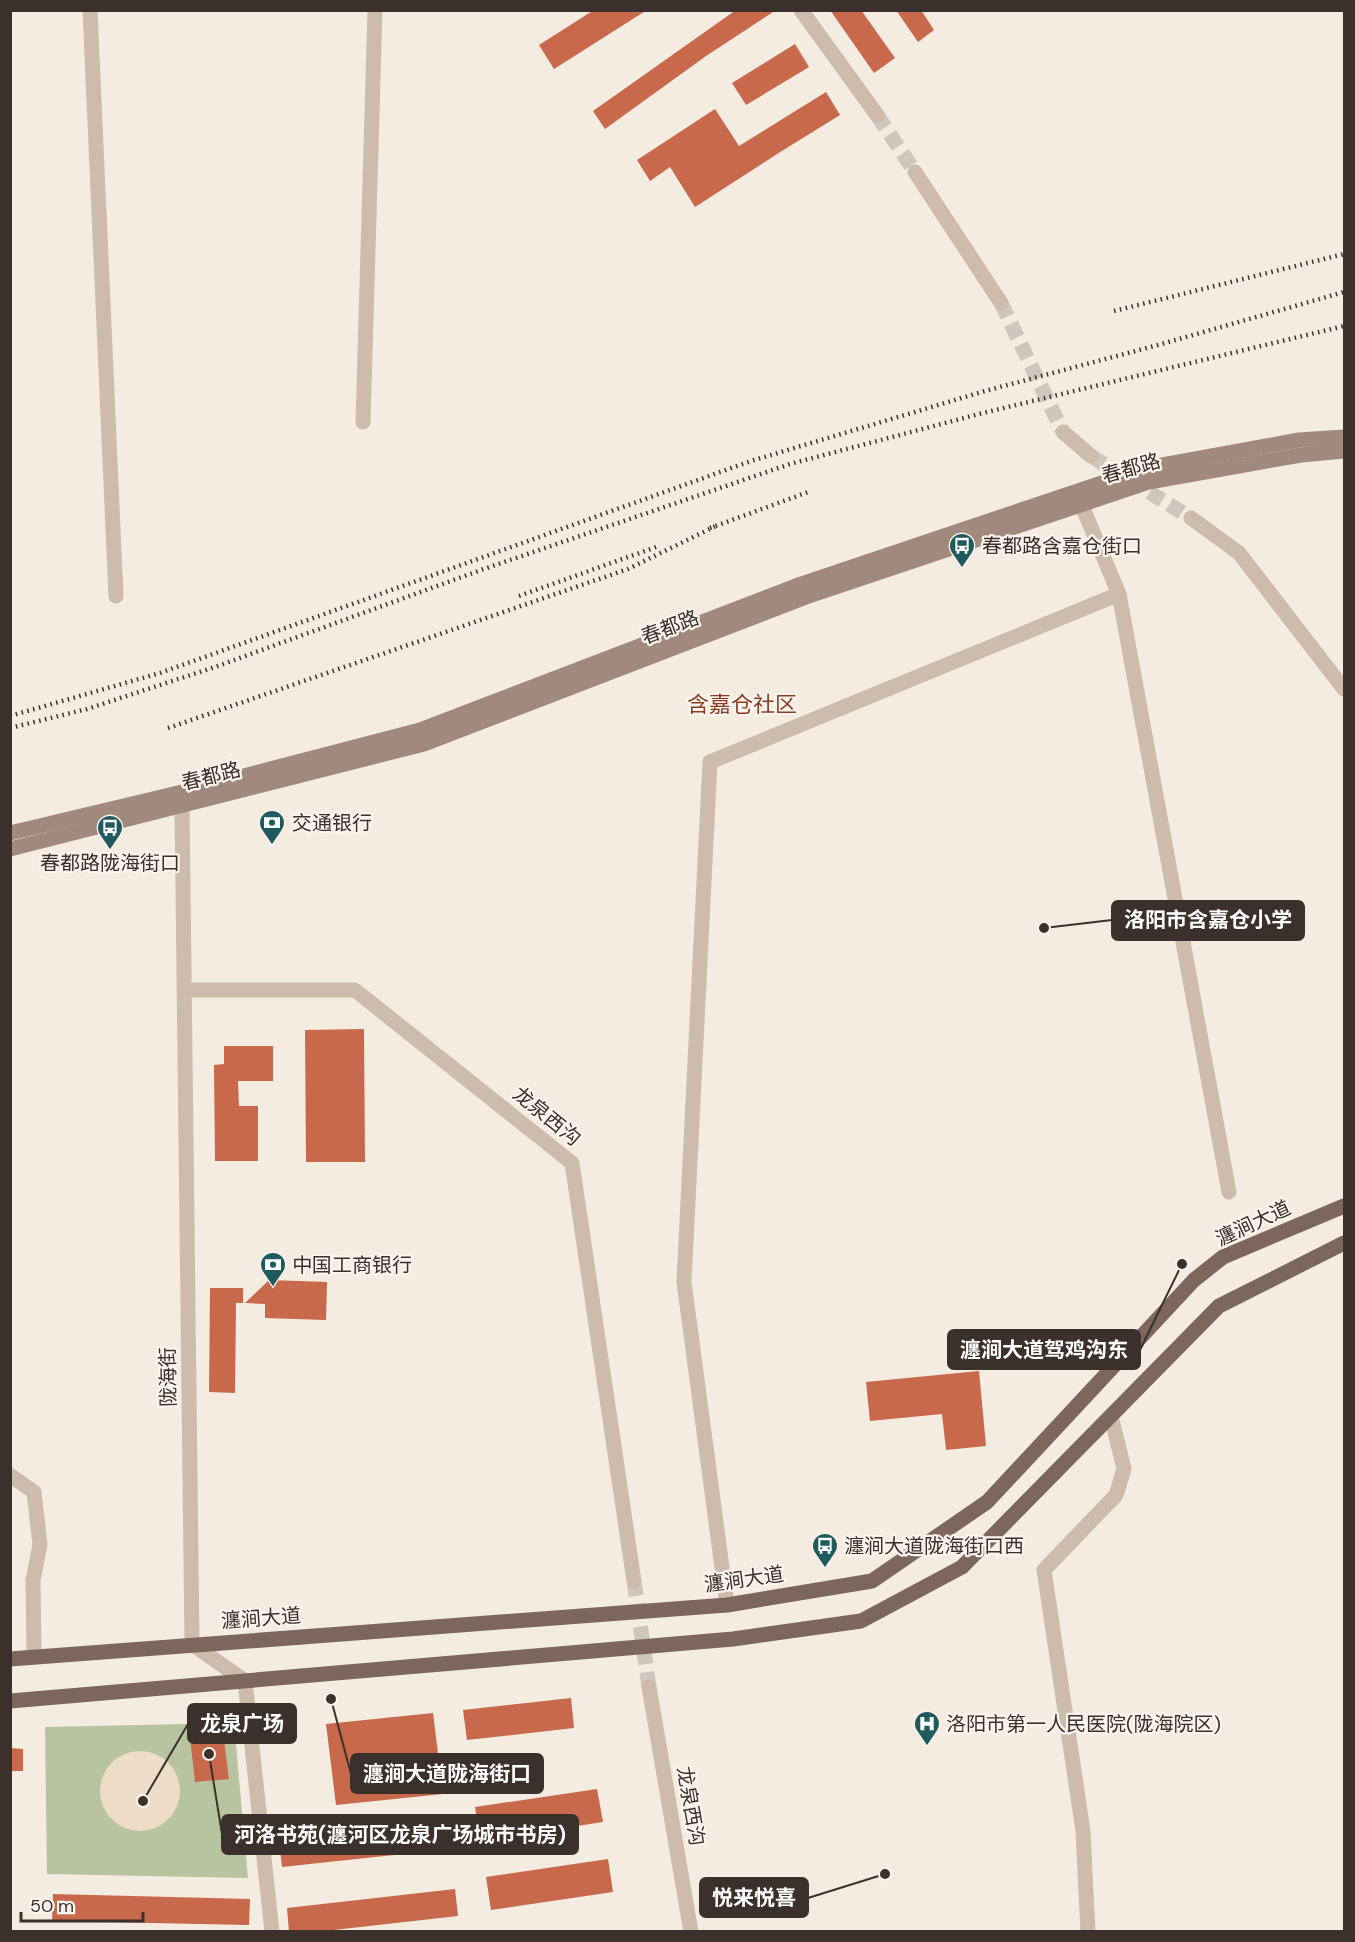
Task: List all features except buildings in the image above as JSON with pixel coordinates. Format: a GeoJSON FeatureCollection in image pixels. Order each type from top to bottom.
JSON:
{"type":"FeatureCollection","features":[{"type":"Feature","properties":{"kind":"main road","name":"春都路"},"geometry":{"type":"LineString","coordinates":[[10,833],[180,799],[424,744],[806,597],[1078,498],[1146,468],[1299,440],[1344,437]]}},
{"type":"Feature","properties":{"kind":"main road","name":"春都路"},"geometry":{"type":"LineString","coordinates":[[1078,498],[1149,482],[1301,455],[1344,451]]}},
{"type":"Feature","properties":{"kind":"main road","name":"春都路"},"geometry":{"type":"LineString","coordinates":[[10,849],[180,799]]}},
{"type":"Feature","properties":{"kind":"main road","name":"瀍涧大道"},"geometry":{"type":"LineString","coordinates":[[10,1659],[727,1605],[872,1581],[987,1502],[1194,1280],[1223,1257],[1344,1206]]}},
{"type":"Feature","properties":{"kind":"main road"},"geometry":{"type":"LineString","coordinates":[[10,1701],[733,1639],[861,1621],[962,1568],[1219,1306],[1344,1243]]}},
{"type":"Feature","properties":{"kind":"street"},"geometry":{"type":"LineString","coordinates":[[90,10],[116,596]]}},
{"type":"Feature","properties":{"kind":"street"},"geometry":{"type":"LineString","coordinates":[[363,422],[375,10]]}},
{"type":"Feature","properties":{"kind":"street"},"geometry":{"type":"LineString","coordinates":[[801,10],[878,116]]}},
{"type":"Feature","properties":{"kind":"street"},"geometry":{"type":"LineString","coordinates":[[915,172],[1001,303]]}},
{"type":"Feature","properties":{"kind":"street"},"geometry":{"type":"LineString","coordinates":[[1064,432],[1091,456]]}},
{"type":"Feature","properties":{"kind":"street"},"geometry":{"type":"LineString","coordinates":[[1078,498],[1119,594],[1229,1192]]}},
{"type":"Feature","properties":{"kind":"street"},"geometry":{"type":"LineString","coordinates":[[1191,518],[1239,553],[1344,689]]}},
{"type":"Feature","properties":{"kind":"street"},"geometry":{"type":"LineString","coordinates":[[727,1605],[684,1282],[710,762],[1119,594]]}},
{"type":"Feature","properties":{"kind":"street","name":"陇海街"},"geometry":{"type":"LineString","coordinates":[[180,799],[192,1644]]}},
{"type":"Feature","properties":{"kind":"street","name":"龙泉西沟"},"geometry":{"type":"LineString","coordinates":[[184,990],[355,990],[572,1163],[634,1581]]}},
{"type":"Feature","properties":{"kind":"street"},"geometry":{"type":"LineString","coordinates":[[1088,1932],[1083,1831],[1044,1569],[1116,1495],[1124,1469],[1111,1416]]}},
{"type":"Feature","properties":{"kind":"street"},"geometry":{"type":"LineString","coordinates":[[10,1475],[34,1492],[40,1545],[33,1580],[34,1657]]}},
{"type":"Feature","properties":{"kind":"street"},"geometry":{"type":"LineString","coordinates":[[192,1644],[245,1681],[272,1932]]}},
{"type":"Feature","properties":{"kind":"street","name":"龙泉西沟"},"geometry":{"type":"LineString","coordinates":[[649,1687],[691,1932]]}},
{"type":"Feature","properties":{"kind":"green space"},"geometry":{"type":"Polygon","coordinates":[[[234,1723],[248,1878],[47,1874],[45,1727],[234,1723]]]}},
{"type":"Feature","properties":{"kind":"shaded area"},"geometry":{"type":"Polygon","coordinates":[[[140,1751],[155,1754],[168,1763],[177,1776],[180,1791],[177,1806],[168,1819],[155,1828],[140,1831],[125,1828],[112,1819],[103,1806],[100,1791],[103,1776],[112,1763],[125,1754],[140,1751]]]}},
{"type":"Feature","properties":{"kind":"tunnel"},"geometry":{"type":"LineString","coordinates":[[877,115],[915,172]]}},
{"type":"Feature","properties":{"kind":"tunnel"},"geometry":{"type":"LineString","coordinates":[[1001,303],[1063,432]]}},
{"type":"Feature","properties":{"kind":"tunnel"},"geometry":{"type":"LineString","coordinates":[[1091,456],[1191,518]]}},
{"type":"Feature","properties":{"kind":"tunnel"},"geometry":{"type":"LineString","coordinates":[[634,1581],[649,1687]]}},
{"type":"Feature","properties":{"kind":"railway"},"geometry":{"type":"LineString","coordinates":[[1114,311],[1344,254]]}},
{"type":"Feature","properties":{"kind":"railway"},"geometry":{"type":"LineString","coordinates":[[10,716],[160,673],[751,461],[985,391],[1344,292]]}},
{"type":"Feature","properties":{"kind":"railway"},"geometry":{"type":"LineString","coordinates":[[10,728],[87,709],[215,667],[481,570],[790,464],[983,413],[1344,326]]}},
{"type":"Feature","properties":{"kind":"railway"},"geometry":{"type":"LineString","coordinates":[[710,528],[811,491]]}},
{"type":"Feature","properties":{"kind":"railway"},"geometry":{"type":"LineString","coordinates":[[168,728],[628,569],[718,525]]}},
{"type":"Feature","properties":{"kind":"railway"},"geometry":{"type":"LineString","coordinates":[[519,596],[656,547]]}},
{"type":"Feature","properties":{"kind":"place","name":"春都路含嘉仓街口"},"geometry":{"type":"Point","coordinates":[962,569]}},
{"type":"Feature","properties":{"kind":"place","name":"交通银行"},"geometry":{"type":"Point","coordinates":[272,846]}},
{"type":"Feature","properties":{"kind":"place","name":"春都路陇海街口"},"geometry":{"type":"Point","coordinates":[110,851]}},
{"type":"Feature","properties":{"kind":"place","name":"洛阳市含嘉仓小学"},"geometry":{"type":"Point","coordinates":[1044,928]}},
{"type":"Feature","properties":{"kind":"place","name":"瀍涧大道驾鸡沟东"},"geometry":{"type":"Point","coordinates":[1182,1264]}},
{"type":"Feature","properties":{"kind":"place","name":"中国工商银行"},"geometry":{"type":"Point","coordinates":[273,1288]}},
{"type":"Feature","properties":{"kind":"place","name":"瀍涧大道陇海街口西"},"geometry":{"type":"Point","coordinates":[825,1569]}},
{"type":"Feature","properties":{"kind":"place","name":"瀍涧大道陇海街口"},"geometry":{"type":"Point","coordinates":[331,1699]}},
{"type":"Feature","properties":{"kind":"place","name":"洛阳市第一人民医院(陇海院区)"},"geometry":{"type":"Point","coordinates":[927,1747]}},
{"type":"Feature","properties":{"kind":"place","name":"河洛书苑(瀍河区龙泉广场城市书房)"},"geometry":{"type":"Point","coordinates":[209,1754]}},
{"type":"Feature","properties":{"kind":"place","name":"龙泉广场"},"geometry":{"type":"Point","coordinates":[143,1801]}},
{"type":"Feature","properties":{"kind":"place","name":"悦来悦喜"},"geometry":{"type":"Point","coordinates":[885,1874]}},
{"type":"Feature","properties":{"kind":"district","name":"含嘉仓社区"},"geometry":{"type":"Point","coordinates":[742,704]}}]}
